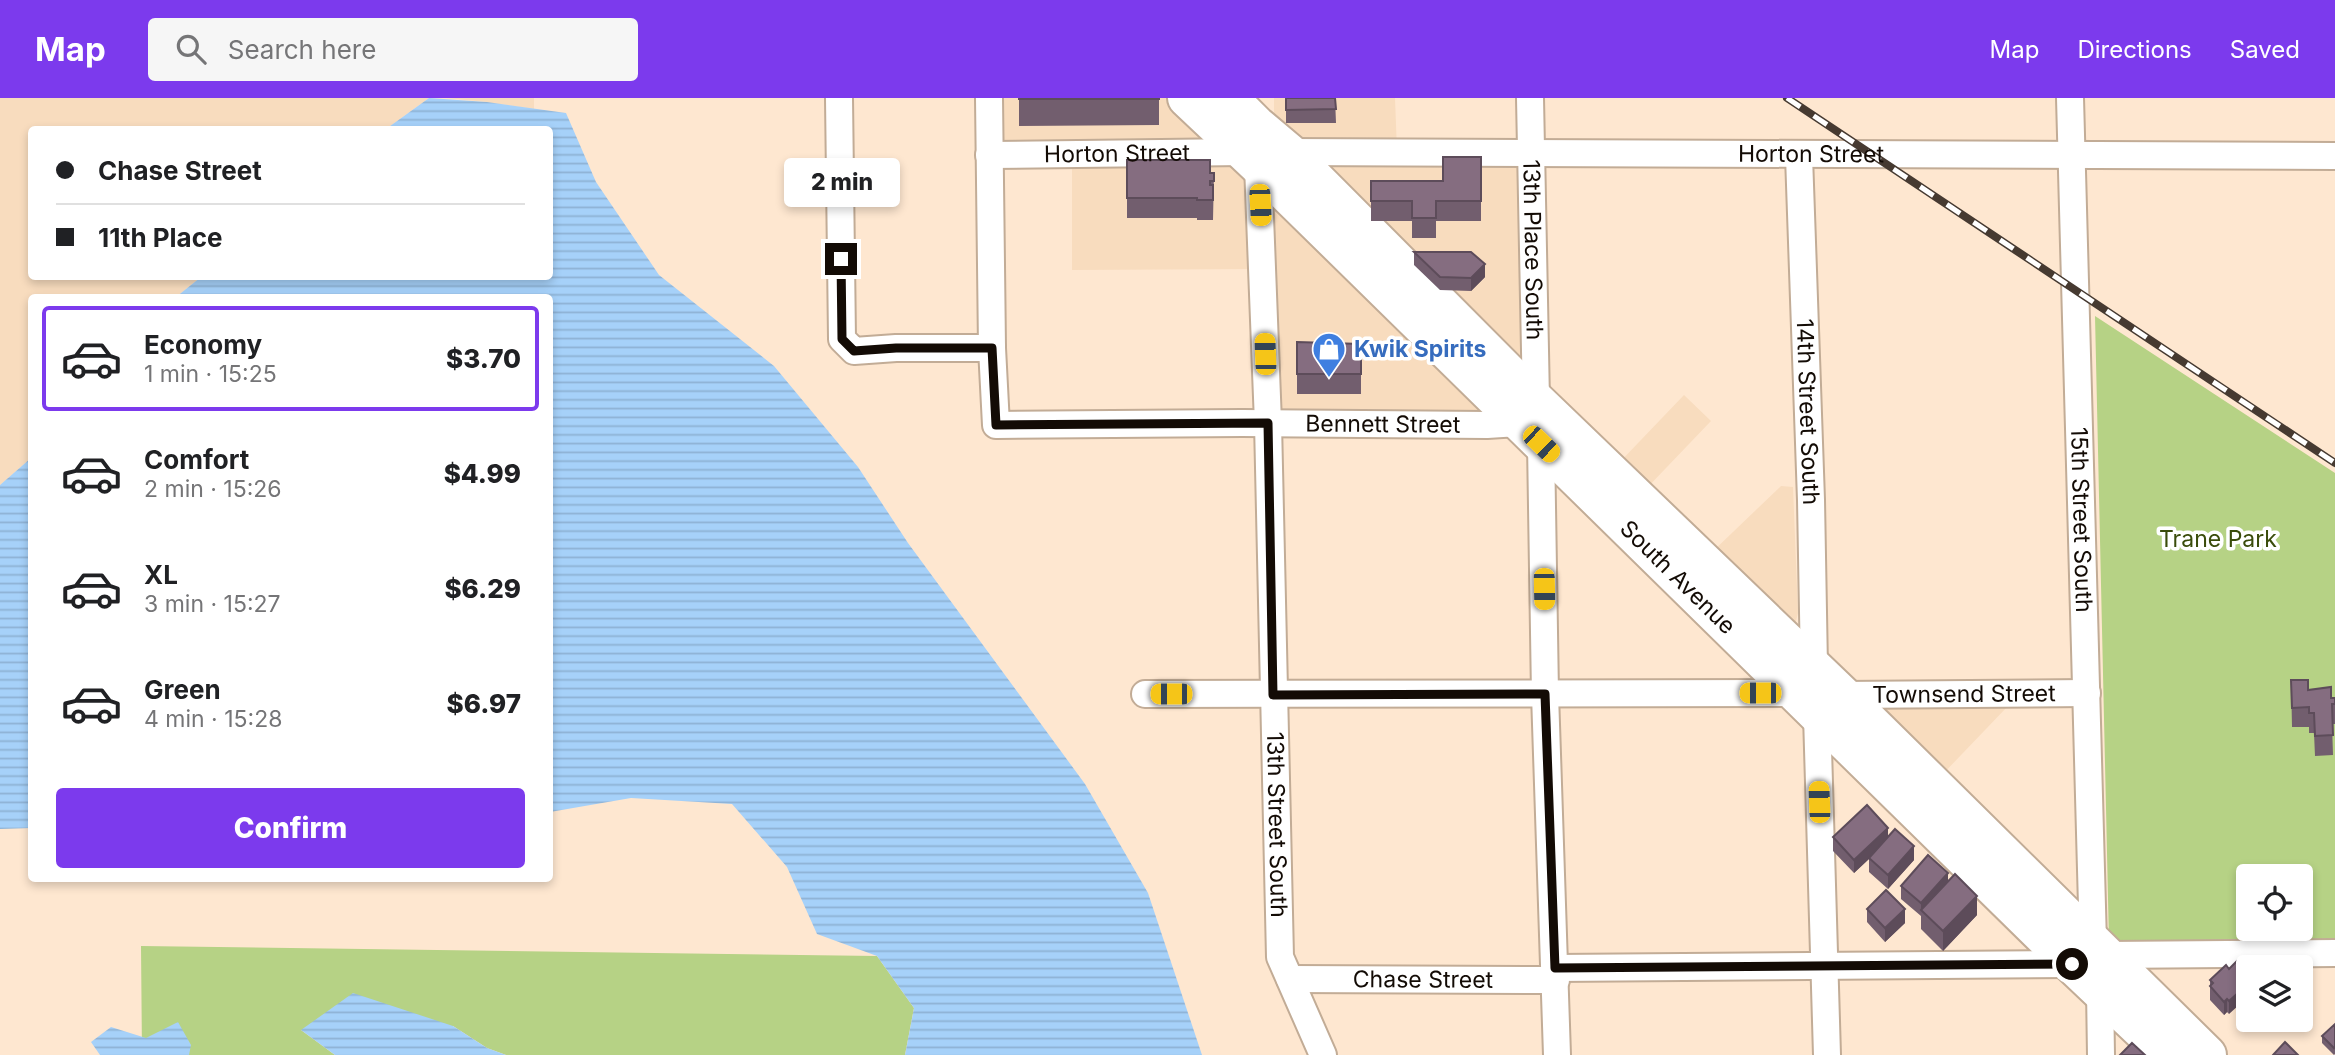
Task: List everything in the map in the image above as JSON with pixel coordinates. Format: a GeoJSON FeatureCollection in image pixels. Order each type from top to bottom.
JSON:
{"type":"FeatureCollection","features":[{"type":"Feature","properties":{"kind":"highway","name":"South Avenue"},"geometry":{"type":"LineString","coordinates":[[1187,98],[1260,139]]}},
{"type":"Feature","properties":{"kind":"highway","name":"South Avenue"},"geometry":{"type":"LineString","coordinates":[[1229,98],[1260,139],[1532,423],[1817,692],[2093,963],[2207,1055]]}},
{"type":"Feature","properties":{"kind":"highway","name":"South Avenue"},"geometry":{"type":"LineString","coordinates":[[2093,963],[2168,1055]]}},
{"type":"Feature","properties":{"kind":"street"},"geometry":{"type":"LineString","coordinates":[[839,98],[842,339],[854,351],[992,348],[989,98]]}},
{"type":"Feature","properties":{"kind":"street","name":"13th Place South"},"geometry":{"type":"LineString","coordinates":[[1530,98],[1532,423],[1545,694],[1557,1055]]}},
{"type":"Feature","properties":{"kind":"street","name":"15th Street South"},"geometry":{"type":"LineString","coordinates":[[2070,98],[2093,963],[2101,1055]]}},
{"type":"Feature","properties":{"kind":"street","name":"Horton Street"},"geometry":{"type":"LineString","coordinates":[[989,155],[1260,139],[1531,152],[1799,156],[2335,156]]}},
{"type":"Feature","properties":{"kind":"street","name":"13th Street South"},"geometry":{"type":"LineString","coordinates":[[1260,139],[1280,957],[1323,1055]]}},
{"type":"Feature","properties":{"kind":"street","name":"14th Street South"},"geometry":{"type":"LineString","coordinates":[[1799,156],[1828,1055]]}},
{"type":"Feature","properties":{"kind":"street","name":"Bennett Street"},"geometry":{"type":"LineString","coordinates":[[992,348],[996,425],[1532,423]]}},
{"type":"Feature","properties":{"kind":"street","name":"Townsend Street"},"geometry":{"type":"LineString","coordinates":[[1145,694],[2087,693]]}},
{"type":"Feature","properties":{"kind":"street","name":"Chase Street"},"geometry":{"type":"LineString","coordinates":[[1290,979],[2093,963],[2335,953]]}},
{"type":"Feature","properties":{"kind":"shaded area"},"geometry":{"type":"Polygon","coordinates":[[[0,98],[429,98],[390,126],[28,126],[28,280],[197,280],[180,294],[28,294],[28,461],[0,485],[0,98]]]}},
{"type":"Feature","properties":{"kind":"shaded area"},"geometry":{"type":"Polygon","coordinates":[[[446,98],[534,98],[534,109],[487,102],[446,98]]]}},
{"type":"Feature","properties":{"kind":"shaded area"},"geometry":{"type":"Polygon","coordinates":[[[989,98],[1241,98],[1274,129],[1274,98],[1395,98],[1397,151],[1531,152],[1537,423],[1268,423],[1262,269],[1072,270],[1072,154],[989,155],[989,98]]]}},
{"type":"Feature","properties":{"kind":"shaded area"},"geometry":{"type":"Polygon","coordinates":[[[1684,395],[1711,421],[1644,491],[1617,465],[1684,395]]]}},
{"type":"Feature","properties":{"kind":"shaded area"},"geometry":{"type":"Polygon","coordinates":[[[1781,486],[1793,487],[1798,613],[1796,621],[1789,626],[1709,555],[1781,486]]]}},
{"type":"Feature","properties":{"kind":"shaded area"},"geometry":{"type":"Polygon","coordinates":[[[1884,704],[2008,706],[1940,777],[1878,710],[1884,704]]]}},
{"type":"Feature","properties":{"kind":"green space","name":"Trane Park"},"geometry":{"type":"Polygon","coordinates":[[[2095,316],[2335,473],[2335,944],[2109,942],[2095,316]]]}},
{"type":"Feature","properties":{"kind":"green space"},"geometry":{"type":"Polygon","coordinates":[[[141,946],[877,956],[914,1008],[905,1055],[506,1055],[487,1048],[453,1026],[301,1030],[335,1055],[142,1055],[141,946]]]}},
{"type":"Feature","properties":{"kind":"water"},"geometry":{"type":"Polygon","coordinates":[[[429,98],[487,102],[566,113],[596,182],[659,275],[774,366],[858,467],[908,543],[1085,784],[1148,893],[1202,1055],[905,1055],[914,1008],[877,956],[817,934],[787,867],[732,804],[631,798],[553,811],[553,294],[180,294],[197,280],[553,280],[553,126],[390,126],[429,98]]]}},
{"type":"Feature","properties":{"kind":"water"},"geometry":{"type":"Polygon","coordinates":[[[28,461],[28,828],[0,829],[0,485],[28,461]]]}},
{"type":"Feature","properties":{"kind":"water"},"geometry":{"type":"Polygon","coordinates":[[[353,993],[453,1026],[487,1048],[506,1055],[335,1055],[301,1030],[353,993]]]}},
{"type":"Feature","properties":{"kind":"water"},"geometry":{"type":"Polygon","coordinates":[[[178,1022],[191,1045],[189,1055],[100,1055],[91,1042],[111,1027],[146,1038],[178,1022]]]}},
{"type":"Feature","properties":{"kind":"building"},"geometry":{"type":"Polygon","coordinates":[[[1159,98],[1159,99],[1019,99],[1159,98]]]}},
{"type":"Feature","properties":{"kind":"building"},"geometry":{"type":"Polygon","coordinates":[[[1286,98],[1335,98],[1336,109],[1286,110],[1286,98]]]}},
{"type":"Feature","properties":{"kind":"building"},"geometry":{"type":"Polygon","coordinates":[[[1443,157],[1481,157],[1481,201],[1436,201],[1436,218],[1412,218],[1412,201],[1371,201],[1371,181],[1443,181],[1443,157]]]}},
{"type":"Feature","properties":{"kind":"building"},"geometry":{"type":"Polygon","coordinates":[[[1127,160],[1210,160],[1210,173],[1214,173],[1214,181],[1210,181],[1210,185],[1213,185],[1213,200],[1127,198],[1127,160]]]}},
{"type":"Feature","properties":{"kind":"building"},"geometry":{"type":"Polygon","coordinates":[[[1414,252],[1471,252],[1485,264],[1471,278],[1440,277],[1414,252]]]}},
{"type":"Feature","properties":{"kind":"building"},"geometry":{"type":"Polygon","coordinates":[[[1297,342],[1361,344],[1361,374],[1297,374],[1297,342]]]}},
{"type":"Feature","properties":{"kind":"building"},"geometry":{"type":"Polygon","coordinates":[[[2291,680],[2308,680],[2308,690],[2331,687],[2331,698],[2335,698],[2335,704],[2332,704],[2333,735],[2315,736],[2314,713],[2309,713],[2309,707],[2292,708],[2291,680]]]}},
{"type":"Feature","properties":{"kind":"building"},"geometry":{"type":"Polygon","coordinates":[[[1867,805],[1888,828],[1854,860],[1833,837],[1867,805]]]}},
{"type":"Feature","properties":{"kind":"building"},"geometry":{"type":"Polygon","coordinates":[[[1895,829],[1914,846],[1888,875],[1869,858],[1895,829]]]}},
{"type":"Feature","properties":{"kind":"building"},"geometry":{"type":"Polygon","coordinates":[[[1928,855],[1948,873],[1921,903],[1901,886],[1928,855]]]}},
{"type":"Feature","properties":{"kind":"building"},"geometry":{"type":"Polygon","coordinates":[[[1955,874],[1977,896],[1943,931],[1921,910],[1955,874]]]}},
{"type":"Feature","properties":{"kind":"building"},"geometry":{"type":"Polygon","coordinates":[[[1886,890],[1905,909],[1885,928],[1867,909],[1886,890]]]}},
{"type":"Feature","properties":{"kind":"building"},"geometry":{"type":"Polygon","coordinates":[[[2236,962],[2236,995],[2224,1002],[2210,986],[2213,983],[2210,980],[2226,965],[2229,969],[2236,962]]]}},
{"type":"Feature","properties":{"kind":"building"},"geometry":{"type":"Polygon","coordinates":[[[2335,1024],[2335,1047],[2334,1048],[2322,1036],[2335,1024]]]}},
{"type":"Feature","properties":{"kind":"building"},"geometry":{"type":"Polygon","coordinates":[[[2285,1042],[2298,1055],[2273,1055],[2285,1042]]]}},
{"type":"Feature","properties":{"kind":"building"},"geometry":{"type":"Polygon","coordinates":[[[2132,1043],[2145,1055],[2120,1055],[2132,1043]]]}},
{"type":"Feature","properties":{"kind":"railway"},"geometry":{"type":"LineString","coordinates":[[1787,98],[2335,463]]}},
{"type":"Feature","properties":{"kind":"place","name":"Kwik Spirits"},"geometry":{"type":"Point","coordinates":[1329,379]}},
{"type":"Feature","properties":{"kind":"route"},"geometry":{"type":"LineString","coordinates":[[841,259],[842,339],[854,351],[992,348],[996,425],[1268,423],[1273,695],[1545,694],[1555,968],[1962,967],[2072,964]]}}]}
